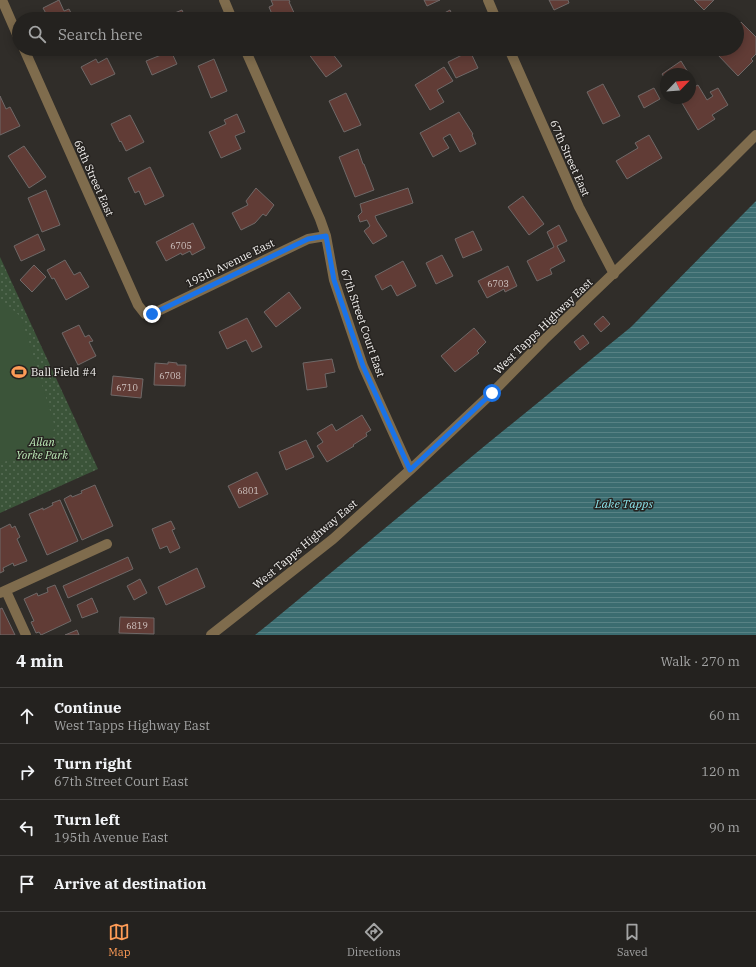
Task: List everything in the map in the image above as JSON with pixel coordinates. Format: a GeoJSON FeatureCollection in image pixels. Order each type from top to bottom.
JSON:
{"type":"FeatureCollection","features":[{"type":"Feature","properties":{"kind":"street"},"geometry":{"type":"LineString","coordinates":[[2,0],[12,23]]}},
{"type":"Feature","properties":{"kind":"street"},"geometry":{"type":"LineString","coordinates":[[224,0],[229,12]]}},
{"type":"Feature","properties":{"kind":"street"},"geometry":{"type":"LineString","coordinates":[[488,0],[493,12]]}},
{"type":"Feature","properties":{"kind":"street","name":"68th Street East"},"geometry":{"type":"LineString","coordinates":[[27,56],[138,305],[146,314]]}},
{"type":"Feature","properties":{"kind":"street","name":"67th Street Court East"},"geometry":{"type":"LineString","coordinates":[[248,56],[320,219],[326,236],[334,280],[363,366],[410,470]]}},
{"type":"Feature","properties":{"kind":"street","name":"67th Street East"},"geometry":{"type":"LineString","coordinates":[[512,56],[578,207],[614,274]]}},
{"type":"Feature","properties":{"kind":"street","name":"West Tapps Highway East"},"geometry":{"type":"LineString","coordinates":[[211,635],[333,539],[410,470],[492,393],[544,340],[715,177],[756,135]]}},
{"type":"Feature","properties":{"kind":"street","name":"195th Avenue East"},"geometry":{"type":"LineString","coordinates":[[146,314],[152,314],[308,239],[326,236]]}},
{"type":"Feature","properties":{"kind":"street"},"geometry":{"type":"LineString","coordinates":[[26,635],[3,592],[107,544]]}},
{"type":"Feature","properties":{"kind":"green space","name":"Allan Yorke Park"},"geometry":{"type":"Polygon","coordinates":[[[0,257],[98,469],[0,513],[0,257]]]}},
{"type":"Feature","properties":{"kind":"green space","name":"Ball Field #4"},"geometry":{"type":"Polygon","coordinates":[[[0,299],[21,317],[55,427],[45,449],[0,463],[0,299]]]}},
{"type":"Feature","properties":{"kind":"water","name":"Lake Tapps"},"geometry":{"type":"Polygon","coordinates":[[[756,201],[756,635],[255,635],[631,327],[756,201]]]}},
{"type":"Feature","properties":{"kind":"building"},"geometry":{"type":"Polygon","coordinates":[[[59,0],[64,11],[69,9],[70,12],[45,12],[43,8],[59,0]]]}},
{"type":"Feature","properties":{"kind":"building"},"geometry":{"type":"Polygon","coordinates":[[[271,0],[289,0],[294,12],[271,12],[269,7],[273,5],[271,0]]]}},
{"type":"Feature","properties":{"kind":"building"},"geometry":{"type":"Polygon","coordinates":[[[424,0],[440,0],[427,6],[424,0]]]}},
{"type":"Feature","properties":{"kind":"building"},"geometry":{"type":"Polygon","coordinates":[[[549,0],[568,0],[569,3],[554,10],[549,0]]]}},
{"type":"Feature","properties":{"kind":"building"},"geometry":{"type":"Polygon","coordinates":[[[694,0],[714,0],[704,10],[694,0]]]}},
{"type":"Feature","properties":{"kind":"building"},"geometry":{"type":"Polygon","coordinates":[[[744,25],[756,37],[756,54],[751,59],[753,61],[738,76],[719,56],[744,56],[744,25]]]}},
{"type":"Feature","properties":{"kind":"building"},"geometry":{"type":"Polygon","coordinates":[[[158,56],[173,56],[177,64],[152,75],[146,61],[158,56]]]}},
{"type":"Feature","properties":{"kind":"building"},"geometry":{"type":"Polygon","coordinates":[[[310,56],[334,56],[342,66],[326,77],[310,56]]]}},
{"type":"Feature","properties":{"kind":"building"},"geometry":{"type":"Polygon","coordinates":[[[460,56],[472,56],[478,68],[456,78],[448,62],[460,56]]]}},
{"type":"Feature","properties":{"kind":"building"},"geometry":{"type":"Polygon","coordinates":[[[107,58],[115,74],[91,85],[81,67],[96,59],[98,63],[107,58]]]}},
{"type":"Feature","properties":{"kind":"building"},"geometry":{"type":"Polygon","coordinates":[[[214,59],[227,91],[211,98],[198,66],[214,59]]]}},
{"type":"Feature","properties":{"kind":"building"},"geometry":{"type":"Polygon","coordinates":[[[681,61],[685,68],[671,68],[681,61]]]}},
{"type":"Feature","properties":{"kind":"building"},"geometry":{"type":"Polygon","coordinates":[[[444,67],[453,81],[437,90],[444,102],[430,110],[415,85],[444,67]]]}},
{"type":"Feature","properties":{"kind":"building"},"geometry":{"type":"Polygon","coordinates":[[[603,84],[620,116],[603,124],[587,92],[603,84]]]}},
{"type":"Feature","properties":{"kind":"building"},"geometry":{"type":"Polygon","coordinates":[[[698,85],[707,100],[713,96],[710,92],[718,88],[728,105],[712,115],[715,119],[698,130],[683,104],[696,104],[696,86],[698,85]]]}},
{"type":"Feature","properties":{"kind":"building"},"geometry":{"type":"Polygon","coordinates":[[[654,88],[660,99],[644,108],[638,96],[654,88]]]}},
{"type":"Feature","properties":{"kind":"building"},"geometry":{"type":"Polygon","coordinates":[[[346,93],[361,125],[344,132],[329,101],[346,93]]]}},
{"type":"Feature","properties":{"kind":"building"},"geometry":{"type":"Polygon","coordinates":[[[0,96],[6,109],[10,107],[20,126],[0,135],[0,96]]]}},
{"type":"Feature","properties":{"kind":"building"},"geometry":{"type":"Polygon","coordinates":[[[459,112],[473,134],[472,135],[476,144],[460,152],[450,134],[443,138],[449,148],[433,157],[420,133],[459,112]]]}},
{"type":"Feature","properties":{"kind":"building"},"geometry":{"type":"Polygon","coordinates":[[[237,114],[245,132],[235,136],[241,149],[221,158],[209,132],[226,124],[224,120],[237,114]]]}},
{"type":"Feature","properties":{"kind":"building"},"geometry":{"type":"Polygon","coordinates":[[[130,115],[144,142],[126,151],[111,124],[130,115]]]}},
{"type":"Feature","properties":{"kind":"building"},"geometry":{"type":"Polygon","coordinates":[[[649,135],[662,158],[627,179],[616,161],[638,148],[635,143],[649,135]]]}},
{"type":"Feature","properties":{"kind":"building"},"geometry":{"type":"Polygon","coordinates":[[[24,146],[46,177],[29,188],[8,156],[24,146]]]}},
{"type":"Feature","properties":{"kind":"building"},"geometry":{"type":"Polygon","coordinates":[[[358,149],[374,190],[355,197],[339,157],[358,149]]]}},
{"type":"Feature","properties":{"kind":"building"},"geometry":{"type":"Polygon","coordinates":[[[150,167],[164,196],[145,205],[139,191],[135,193],[128,178],[150,167]]]}},
{"type":"Feature","properties":{"kind":"building"},"geometry":{"type":"Polygon","coordinates":[[[256,188],[274,205],[266,216],[263,214],[255,223],[241,230],[232,213],[248,205],[246,201],[256,188]]]}},
{"type":"Feature","properties":{"kind":"building"},"geometry":{"type":"Polygon","coordinates":[[[408,188],[413,203],[375,216],[387,236],[373,244],[364,231],[370,226],[367,220],[360,222],[358,216],[362,212],[360,204],[408,188]]]}},
{"type":"Feature","properties":{"kind":"building"},"geometry":{"type":"Polygon","coordinates":[[[46,190],[60,225],[42,232],[28,198],[46,190]]]}},
{"type":"Feature","properties":{"kind":"building"},"geometry":{"type":"Polygon","coordinates":[[[523,196],[544,224],[529,235],[508,207],[523,196]]]}},
{"type":"Feature","properties":{"kind":"building"},"geometry":{"type":"Polygon","coordinates":[[[193,223],[205,248],[192,255],[190,251],[182,255],[181,253],[166,261],[156,242],[193,223]]]}},
{"type":"Feature","properties":{"kind":"building"},"geometry":{"type":"Polygon","coordinates":[[[559,225],[567,241],[557,246],[565,261],[550,269],[552,274],[537,281],[527,261],[554,247],[547,232],[559,225]]]}},
{"type":"Feature","properties":{"kind":"building"},"geometry":{"type":"Polygon","coordinates":[[[473,231],[482,250],[463,258],[455,239],[473,231]]]}},
{"type":"Feature","properties":{"kind":"building"},"geometry":{"type":"Polygon","coordinates":[[[38,234],[45,250],[21,261],[14,246],[38,234]]]}},
{"type":"Feature","properties":{"kind":"building"},"geometry":{"type":"Polygon","coordinates":[[[442,255],[453,276],[436,284],[426,263],[442,255]]]}},
{"type":"Feature","properties":{"kind":"building"},"geometry":{"type":"Polygon","coordinates":[[[65,260],[74,275],[80,272],[89,287],[66,300],[54,278],[52,279],[47,270],[65,260]]]}},
{"type":"Feature","properties":{"kind":"building"},"geometry":{"type":"Polygon","coordinates":[[[403,261],[416,286],[397,296],[391,285],[382,290],[375,276],[403,261]]]}},
{"type":"Feature","properties":{"kind":"building"},"geometry":{"type":"Polygon","coordinates":[[[34,265],[46,277],[32,292],[20,280],[34,265]]]}},
{"type":"Feature","properties":{"kind":"building"},"geometry":{"type":"Polygon","coordinates":[[[508,266],[517,286],[505,292],[504,289],[487,298],[478,281],[508,266]]]}},
{"type":"Feature","properties":{"kind":"building"},"geometry":{"type":"Polygon","coordinates":[[[289,292],[301,308],[276,327],[264,312],[289,292]]]}},
{"type":"Feature","properties":{"kind":"building"},"geometry":{"type":"Polygon","coordinates":[[[603,316],[610,324],[601,332],[594,324],[603,316]]]}},
{"type":"Feature","properties":{"kind":"building"},"geometry":{"type":"Polygon","coordinates":[[[247,318],[262,347],[252,352],[246,340],[227,349],[219,332],[247,318]]]}},
{"type":"Feature","properties":{"kind":"building"},"geometry":{"type":"Polygon","coordinates":[[[79,325],[85,337],[89,335],[93,341],[89,342],[96,356],[78,365],[62,333],[79,325]]]}},
{"type":"Feature","properties":{"kind":"building"},"geometry":{"type":"Polygon","coordinates":[[[474,328],[486,342],[477,351],[479,353],[455,372],[441,356],[474,328]]]}},
{"type":"Feature","properties":{"kind":"building"},"geometry":{"type":"Polygon","coordinates":[[[583,335],[589,343],[580,350],[574,342],[583,335]]]}},
{"type":"Feature","properties":{"kind":"building"},"geometry":{"type":"Polygon","coordinates":[[[332,359],[335,372],[325,374],[327,387],[307,390],[303,363],[332,359]]]}},
{"type":"Feature","properties":{"kind":"building"},"geometry":{"type":"Polygon","coordinates":[[[168,362],[177,363],[177,365],[186,365],[185,386],[154,385],[155,363],[168,364],[168,362]]]}},
{"type":"Feature","properties":{"kind":"building"},"geometry":{"type":"Polygon","coordinates":[[[113,376],[143,379],[141,398],[111,395],[113,376]]]}},
{"type":"Feature","properties":{"kind":"building"},"geometry":{"type":"Polygon","coordinates":[[[362,415],[371,430],[366,433],[367,436],[353,445],[354,446],[327,462],[317,446],[323,442],[317,433],[332,424],[336,431],[362,415]]]}},
{"type":"Feature","properties":{"kind":"building"},"geometry":{"type":"Polygon","coordinates":[[[306,440],[314,457],[286,470],[279,452],[306,440]]]}},
{"type":"Feature","properties":{"kind":"building"},"geometry":{"type":"Polygon","coordinates":[[[257,472],[268,494],[239,508],[228,486],[257,472]]]}},
{"type":"Feature","properties":{"kind":"building"},"geometry":{"type":"Polygon","coordinates":[[[95,485],[113,526],[82,540],[64,499],[71,495],[72,497],[82,493],[81,491],[95,485]]]}},
{"type":"Feature","properties":{"kind":"building"},"geometry":{"type":"Polygon","coordinates":[[[60,500],[78,541],[47,555],[29,514],[43,508],[43,510],[53,505],[52,503],[60,500]]]}},
{"type":"Feature","properties":{"kind":"building"},"geometry":{"type":"Polygon","coordinates":[[[171,521],[175,529],[172,530],[180,548],[170,553],[167,546],[160,549],[152,529],[171,521]]]}},
{"type":"Feature","properties":{"kind":"building"},"geometry":{"type":"Polygon","coordinates":[[[10,524],[12,528],[15,526],[20,537],[17,539],[27,561],[14,566],[13,563],[3,568],[4,571],[0,573],[0,529],[10,524]]]}},
{"type":"Feature","properties":{"kind":"building"},"geometry":{"type":"Polygon","coordinates":[[[128,557],[133,569],[68,598],[63,586],[128,557]]]}},
{"type":"Feature","properties":{"kind":"building"},"geometry":{"type":"Polygon","coordinates":[[[197,568],[205,587],[166,605],[158,587],[197,568]]]}},
{"type":"Feature","properties":{"kind":"building"},"geometry":{"type":"Polygon","coordinates":[[[140,579],[147,593],[134,600],[127,586],[140,579]]]}},
{"type":"Feature","properties":{"kind":"building"},"geometry":{"type":"Polygon","coordinates":[[[55,585],[71,621],[41,635],[39,632],[36,633],[31,622],[34,621],[24,599],[37,593],[38,596],[48,592],[47,588],[55,585]]]}},
{"type":"Feature","properties":{"kind":"building"},"geometry":{"type":"Polygon","coordinates":[[[92,598],[98,612],[82,618],[77,605],[92,598]]]}},
{"type":"Feature","properties":{"kind":"building"},"geometry":{"type":"Polygon","coordinates":[[[2,608],[15,635],[0,635],[0,609],[2,608]]]}},
{"type":"Feature","properties":{"kind":"building"},"geometry":{"type":"Polygon","coordinates":[[[120,617],[154,618],[154,634],[119,633],[120,617]]]}},
{"type":"Feature","properties":{"kind":"building"},"geometry":{"type":"Polygon","coordinates":[[[77,630],[79,635],[65,635],[77,630]]]}},
{"type":"Feature","properties":{"kind":"place","name":"Ball Field #4"},"geometry":{"type":"Point","coordinates":[19,372]}},
{"type":"Feature","properties":{"kind":"route"},"geometry":{"type":"LineString","coordinates":[[152,314],[308,239],[326,236],[334,280],[363,366],[410,470],[492,393]]}}]}
